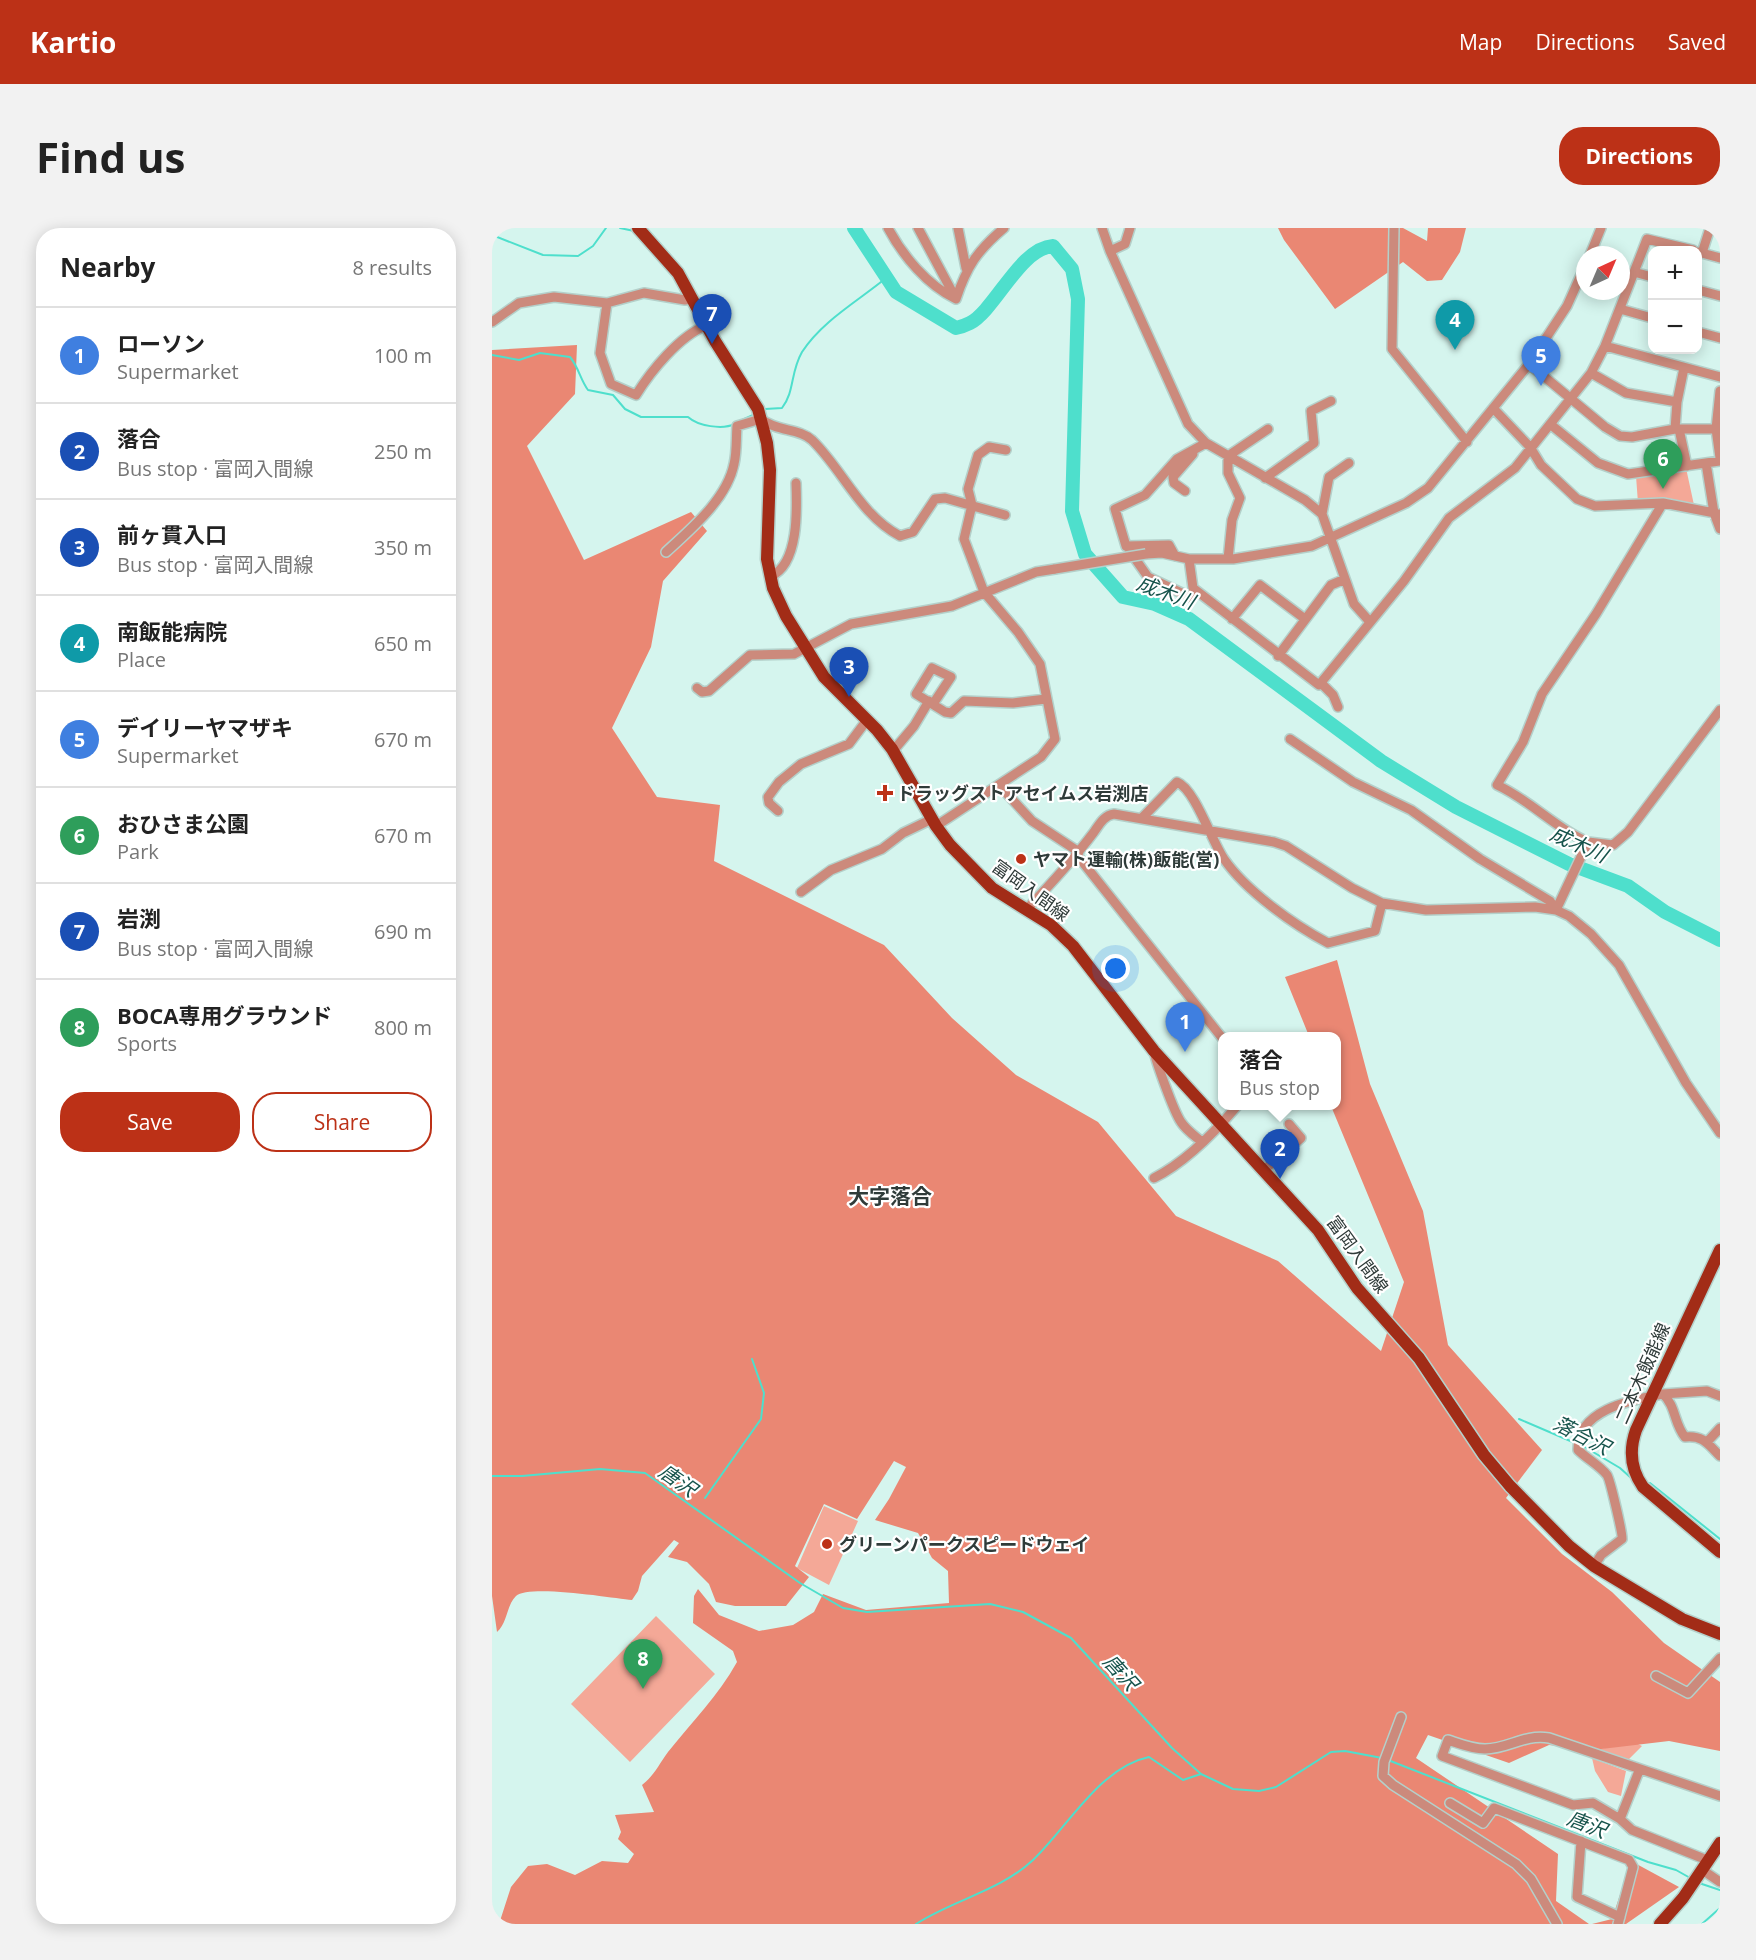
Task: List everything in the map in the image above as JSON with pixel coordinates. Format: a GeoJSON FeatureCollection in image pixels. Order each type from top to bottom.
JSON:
{"type":"FeatureCollection","features":[{"type":"Feature","properties":{"kind":"main road","name":"富岡入間線"},"geometry":{"type":"LineString","coordinates":[[641,232],[671,264],[754,401],[761,419],[770,470],[766,547],[778,601],[806,650],[834,688],[867,720],[894,751],[934,823],[985,882],[1051,926],[1073,946],[1154,1051],[1318,1230],[1357,1288],[1419,1358],[1491,1462],[1563,1540],[1594,1566],[1682,1619],[1720,1634]]}},
{"type":"Feature","properties":{"kind":"main road","name":"二本木飯能線"},"geometry":{"type":"LineString","coordinates":[[1720,1250],[1657,1395],[1633,1442],[1633,1465],[1638,1481],[1664,1507],[1720,1552]]}},
{"type":"Feature","properties":{"kind":"main road"},"geometry":{"type":"LineString","coordinates":[[1660,1924],[1673,1911],[1720,1843]]}},
{"type":"Feature","properties":{"kind":"street"},"geometry":{"type":"LineString","coordinates":[[888,228],[899,249],[911,262],[943,293],[956,299]]}},
{"type":"Feature","properties":{"kind":"street"},"geometry":{"type":"LineString","coordinates":[[918,228],[956,299]]}},
{"type":"Feature","properties":{"kind":"street"},"geometry":{"type":"LineString","coordinates":[[958,228],[966,268]]}},
{"type":"Feature","properties":{"kind":"street"},"geometry":{"type":"LineString","coordinates":[[956,299],[966,268],[992,232],[1004,228]]}},
{"type":"Feature","properties":{"kind":"street"},"geometry":{"type":"LineString","coordinates":[[1102,228],[1185,420],[1206,443],[1305,500],[1322,514]]}},
{"type":"Feature","properties":{"kind":"street"},"geometry":{"type":"LineString","coordinates":[[1110,251],[1125,244],[1130,228]]}},
{"type":"Feature","properties":{"kind":"street"},"geometry":{"type":"LineString","coordinates":[[1394,228],[1392,349],[1467,442]]}},
{"type":"Feature","properties":{"kind":"street"},"geometry":{"type":"LineString","coordinates":[[1594,246],[1601,228]]}},
{"type":"Feature","properties":{"kind":"street"},"geometry":{"type":"LineString","coordinates":[[1701,246],[1710,228]]}},
{"type":"Feature","properties":{"kind":"street"},"geometry":{"type":"LineString","coordinates":[[1321,683],[1404,581],[1430,541],[1449,518],[1515,468],[1592,373],[1647,239],[1674,246]]}},
{"type":"Feature","properties":{"kind":"street"},"geometry":{"type":"LineString","coordinates":[[1702,253],[1720,258]]}},
{"type":"Feature","properties":{"kind":"street"},"geometry":{"type":"LineString","coordinates":[[1634,272],[1648,276]]}},
{"type":"Feature","properties":{"kind":"street"},"geometry":{"type":"LineString","coordinates":[[697,688],[702,692],[708,691],[750,655],[794,654],[806,650],[851,624],[952,606],[1036,572],[1146,554],[1162,553],[1189,559],[1228,559],[1312,546],[1381,516],[1428,488],[1467,442],[1529,364],[1567,306],[1576,286]]}},
{"type":"Feature","properties":{"kind":"street"},"geometry":{"type":"LineString","coordinates":[[1702,291],[1720,296]]}},
{"type":"Feature","properties":{"kind":"street"},"geometry":{"type":"LineString","coordinates":[[492,322],[519,303],[555,297],[607,303],[644,293],[685,300],[692,299]]}},
{"type":"Feature","properties":{"kind":"street"},"geometry":{"type":"LineString","coordinates":[[607,303],[600,353],[611,384],[636,395],[652,368],[690,335],[707,326]]}},
{"type":"Feature","properties":{"kind":"street"},"geometry":{"type":"LineString","coordinates":[[1620,309],[1648,317]]}},
{"type":"Feature","properties":{"kind":"street"},"geometry":{"type":"LineString","coordinates":[[1702,333],[1720,338]]}},
{"type":"Feature","properties":{"kind":"street"},"geometry":{"type":"LineString","coordinates":[[1605,346],[1720,377]]}},
{"type":"Feature","properties":{"kind":"street"},"geometry":{"type":"LineString","coordinates":[[1529,364],[1605,427],[1620,436],[1632,437],[1677,429],[1718,429]]}},
{"type":"Feature","properties":{"kind":"street"},"geometry":{"type":"LineString","coordinates":[[1684,368],[1677,402],[1677,429],[1687,466]]}},
{"type":"Feature","properties":{"kind":"street"},"geometry":{"type":"LineString","coordinates":[[1592,373],[1626,393],[1677,402]]}},
{"type":"Feature","properties":{"kind":"street"},"geometry":{"type":"LineString","coordinates":[[1550,424],[1577,448],[1612,470],[1628,474],[1706,463],[1720,460],[1718,429],[1720,391]]}},
{"type":"Feature","properties":{"kind":"street"},"geometry":{"type":"LineString","coordinates":[[1265,478],[1314,443],[1311,411],[1331,401]]}},
{"type":"Feature","properties":{"kind":"street"},"geometry":{"type":"LineString","coordinates":[[1493,408],[1530,447],[1541,465],[1577,499],[1595,506],[1663,503],[1717,513]]}},
{"type":"Feature","properties":{"kind":"street"},"geometry":{"type":"LineString","coordinates":[[666,552],[693,528],[720,494],[734,465],[737,426],[761,419],[772,427],[805,435],[813,441],[854,495],[889,530],[900,536],[913,532],[935,500],[945,498],[1005,515]]}},
{"type":"Feature","properties":{"kind":"street"},"geometry":{"type":"LineString","coordinates":[[1228,456],[1268,429]]}},
{"type":"Feature","properties":{"kind":"street"},"geometry":{"type":"LineString","coordinates":[[1185,491],[1174,483],[1173,477],[1206,443]]}},
{"type":"Feature","properties":{"kind":"street"},"geometry":{"type":"LineString","coordinates":[[1192,598],[1148,577],[1126,546],[1115,509],[1145,495],[1177,459],[1206,443]]}},
{"type":"Feature","properties":{"kind":"street"},"geometry":{"type":"LineString","coordinates":[[801,892],[831,870],[882,849],[903,833],[934,823],[999,785],[1051,747],[1055,739],[1040,664],[1018,632],[984,592],[964,539],[972,505],[968,489],[978,455],[989,447],[1006,450]]}},
{"type":"Feature","properties":{"kind":"street"},"geometry":{"type":"LineString","coordinates":[[1228,456],[1228,473],[1240,498],[1232,520],[1228,559]]}},
{"type":"Feature","properties":{"kind":"street"},"geometry":{"type":"LineString","coordinates":[[1706,463],[1720,529]]}},
{"type":"Feature","properties":{"kind":"street"},"geometry":{"type":"LineString","coordinates":[[1349,464],[1329,477],[1322,514],[1354,604],[1370,622]]}},
{"type":"Feature","properties":{"kind":"street"},"geometry":{"type":"LineString","coordinates":[[771,576],[778,573],[785,561],[796,532],[796,483]]}},
{"type":"Feature","properties":{"kind":"street"},"geometry":{"type":"LineString","coordinates":[[1663,503],[1596,614],[1542,694],[1523,742],[1497,785],[1515,793],[1573,836],[1588,842],[1613,844],[1628,832],[1720,710]]}},
{"type":"Feature","properties":{"kind":"street"},"geometry":{"type":"LineString","coordinates":[[1126,546],[1169,545],[1175,556]]}},
{"type":"Feature","properties":{"kind":"street"},"geometry":{"type":"LineString","coordinates":[[1189,559],[1192,588],[1278,656],[1319,685],[1321,683],[1333,695],[1338,707]]}},
{"type":"Feature","properties":{"kind":"street"},"geometry":{"type":"LineString","coordinates":[[1278,656],[1331,585],[1345,579]]}},
{"type":"Feature","properties":{"kind":"street"},"geometry":{"type":"LineString","coordinates":[[1232,619],[1260,585],[1305,619]]}},
{"type":"Feature","properties":{"kind":"street"},"geometry":{"type":"LineString","coordinates":[[894,751],[931,702],[945,712],[951,713],[964,701],[1019,703],[1046,699]]}},
{"type":"Feature","properties":{"kind":"street"},"geometry":{"type":"LineString","coordinates":[[778,811],[770,803],[768,797],[779,782],[801,764],[849,744],[867,720]]}},
{"type":"Feature","properties":{"kind":"street"},"geometry":{"type":"LineString","coordinates":[[1290,739],[1353,782],[1411,810],[1480,859],[1550,901],[1556,910]]}},
{"type":"Feature","properties":{"kind":"street"},"geometry":{"type":"LineString","coordinates":[[1142,818],[1177,782],[1181,783],[1194,801],[1225,860],[1265,901],[1328,943],[1375,931],[1382,903]]}},
{"type":"Feature","properties":{"kind":"street"},"geometry":{"type":"LineString","coordinates":[[999,785],[1032,821],[1078,853],[1218,1033]]}},
{"type":"Feature","properties":{"kind":"street"},"geometry":{"type":"LineString","coordinates":[[1026,910],[1078,853],[1109,814],[1208,829],[1286,846],[1352,888],[1382,903],[1426,910],[1535,907],[1556,910],[1582,926],[1620,965],[1686,1083],[1720,1133]]}},
{"type":"Feature","properties":{"kind":"street"},"geometry":{"type":"LineString","coordinates":[[1556,910],[1588,842]]}},
{"type":"Feature","properties":{"kind":"street"},"geometry":{"type":"LineString","coordinates":[[1154,1051],[1156,1065],[1164,1079],[1181,1123],[1202,1143]]}},
{"type":"Feature","properties":{"kind":"street"},"geometry":{"type":"LineString","coordinates":[[1154,1178],[1170,1170],[1202,1143],[1234,1110]]}},
{"type":"Feature","properties":{"kind":"street"},"geometry":{"type":"LineString","coordinates":[[1264,1170],[1301,1138],[1289,1124]]}},
{"type":"Feature","properties":{"kind":"street"},"geometry":{"type":"LineString","coordinates":[[1594,1566],[1601,1555],[1623,1539],[1623,1533],[1614,1508],[1611,1481],[1578,1450],[1580,1434],[1609,1408],[1657,1395],[1707,1391],[1720,1396]]}},
{"type":"Feature","properties":{"kind":"street"},"geometry":{"type":"LineString","coordinates":[[1657,1395],[1669,1399],[1679,1430],[1685,1437],[1695,1436],[1708,1441],[1720,1456]]}},
{"type":"Feature","properties":{"kind":"street"},"geometry":{"type":"LineString","coordinates":[[1708,1441],[1720,1428]]}},
{"type":"Feature","properties":{"kind":"street"},"geometry":{"type":"LineString","coordinates":[[1656,1676],[1688,1693],[1720,1658]]}},
{"type":"Feature","properties":{"kind":"street"},"geometry":{"type":"LineString","coordinates":[[1401,1717],[1383,1762],[1383,1776],[1393,1785],[1506,1857],[1524,1871],[1557,1924]]}},
{"type":"Feature","properties":{"kind":"street"},"geometry":{"type":"LineString","coordinates":[[1720,1796],[1639,1771],[1560,1742],[1533,1736],[1487,1750],[1448,1740],[1442,1756],[1573,1805],[1593,1803],[1699,1872],[1720,1882]]}},
{"type":"Feature","properties":{"kind":"street"},"geometry":{"type":"LineString","coordinates":[[1620,1819],[1639,1771]]}},
{"type":"Feature","properties":{"kind":"street"},"geometry":{"type":"LineString","coordinates":[[1450,1803],[1483,1823],[1494,1808],[1581,1841],[1629,1860],[1633,1867],[1618,1920],[1577,1897],[1581,1841]]}},
{"type":"Feature","properties":{"kind":"shaded area"},"geometry":{"type":"Polygon","coordinates":[[[1278,228],[1403,228],[1427,241],[1428,228],[1466,228],[1460,252],[1442,280],[1427,281],[1403,262],[1335,309],[1284,240],[1278,228]]]}},
{"type":"Feature","properties":{"kind":"shaded area"},"geometry":{"type":"Polygon","coordinates":[[[577,345],[575,394],[527,446],[584,560],[691,512],[707,531],[663,581],[651,647],[612,728],[657,797],[720,805],[714,861],[884,945],[952,1018],[1016,1075],[1098,1122],[1176,1216],[1278,1261],[1381,1351],[1404,1282],[1333,1110],[1341,1110],[1341,1032],[1307,1032],[1285,977],[1337,960],[1370,1084],[1423,1211],[1448,1345],[1542,1450],[1506,1498],[1562,1554],[1612,1592],[1664,1643],[1720,1682],[1720,1751],[1669,1741],[1593,1750],[1549,1745],[1509,1763],[1428,1735],[1416,1758],[1558,1854],[1556,1901],[1589,1924],[499,1924],[511,1887],[528,1866],[547,1864],[575,1875],[602,1861],[628,1863],[634,1854],[618,1839],[621,1832],[615,1815],[654,1812],[642,1785],[713,1698],[737,1662],[733,1651],[693,1623],[694,1596],[698,1589],[719,1615],[759,1631],[793,1625],[814,1612],[823,1594],[866,1610],[949,1603],[948,1571],[932,1558],[918,1533],[875,1520],[906,1467],[894,1461],[857,1519],[824,1504],[795,1566],[809,1577],[786,1606],[735,1606],[716,1602],[709,1584],[687,1562],[668,1557],[679,1543],[674,1540],[642,1576],[638,1591],[632,1600],[553,1591],[524,1593],[516,1596],[510,1604],[503,1624],[497,1632],[492,1596],[492,350],[577,345]]]}},
{"type":"Feature","properties":{"kind":"shaded area"},"geometry":{"type":"Polygon","coordinates":[[[1686,468],[1694,505],[1638,503],[1636,476],[1686,468]]]}},
{"type":"Feature","properties":{"kind":"shaded area","name":"グリーンパークスピードウェイ"},"geometry":{"type":"Polygon","coordinates":[[[824,1506],[858,1521],[829,1585],[797,1568],[824,1506]]]}},
{"type":"Feature","properties":{"kind":"shaded area"},"geometry":{"type":"Polygon","coordinates":[[[656,1616],[715,1674],[630,1762],[571,1704],[656,1616]]]}},
{"type":"Feature","properties":{"kind":"shaded area"},"geometry":{"type":"Polygon","coordinates":[[[1636,1743],[1642,1746],[1627,1761],[1593,1750],[1636,1743]]]}},
{"type":"Feature","properties":{"kind":"shaded area"},"geometry":{"type":"Polygon","coordinates":[[[1592,1758],[1626,1771],[1621,1796],[1608,1792],[1595,1771],[1592,1758]]]}},
{"type":"Feature","properties":{"kind":"shaded area"},"geometry":{"type":"Polygon","coordinates":[[[1631,1861],[1679,1887],[1626,1924],[1592,1924],[1612,1919],[1631,1861]]]}},
{"type":"Feature","properties":{"kind":"waterway"},"geometry":{"type":"LineString","coordinates":[[492,235],[543,255],[578,256],[593,246],[606,228]]}},
{"type":"Feature","properties":{"kind":"waterway"},"geometry":{"type":"LineString","coordinates":[[620,228],[634,231]]}},
{"type":"Feature","properties":{"kind":"waterway","name":"成木川"},"geometry":{"type":"LineString","coordinates":[[854,228],[896,292],[956,328],[970,323],[979,316],[1019,268],[1041,249],[1053,246],[1072,269],[1078,299],[1072,511],[1085,554],[1123,597],[1155,604],[1189,619],[1381,761],[1456,807],[1569,864],[1628,886],[1665,912],[1720,940]]}},
{"type":"Feature","properties":{"kind":"waterway"},"geometry":{"type":"LineString","coordinates":[[765,409],[782,408],[786,402],[798,360],[810,341],[841,312],[886,278]]}},
{"type":"Feature","properties":{"kind":"waterway"},"geometry":{"type":"LineString","coordinates":[[492,355],[519,360],[540,353],[570,357],[588,390],[613,395],[625,409],[641,417],[688,417],[698,423],[717,427],[735,424]]}},
{"type":"Feature","properties":{"kind":"waterway"},"geometry":{"type":"LineString","coordinates":[[742,420],[753,415]]}},
{"type":"Feature","properties":{"kind":"waterway"},"geometry":{"type":"LineString","coordinates":[[705,1498],[761,1419],[764,1393],[752,1359]]}},
{"type":"Feature","properties":{"kind":"waterway","name":"落合沢"},"geometry":{"type":"LineString","coordinates":[[1519,1419],[1575,1443]]}},
{"type":"Feature","properties":{"kind":"waterway","name":"落合沢"},"geometry":{"type":"LineString","coordinates":[[1583,1446],[1620,1468],[1630,1477]]}},
{"type":"Feature","properties":{"kind":"waterway","name":"唐沢"},"geometry":{"type":"LineString","coordinates":[[492,1476],[522,1476],[600,1469],[645,1473],[800,1583],[843,1608],[867,1612],[990,1604],[1023,1612],[1071,1638],[1172,1748],[1201,1774],[1233,1789],[1259,1791],[1276,1787],[1331,1752],[1345,1751],[1382,1758]]}},
{"type":"Feature","properties":{"kind":"waterway","name":"落合沢"},"geometry":{"type":"LineString","coordinates":[[1650,1483],[1720,1539]]}},
{"type":"Feature","properties":{"kind":"waterway"},"geometry":{"type":"LineString","coordinates":[[916,1924],[945,1908],[991,1888],[1020,1871],[1046,1847],[1085,1800],[1115,1773],[1131,1763],[1149,1757],[1183,1780],[1201,1774]]}},
{"type":"Feature","properties":{"kind":"waterway","name":"唐沢"},"geometry":{"type":"LineString","coordinates":[[1388,1760],[1648,1862],[1676,1870],[1692,1879]]}},
{"type":"Feature","properties":{"kind":"waterway","name":"唐沢"},"geometry":{"type":"LineString","coordinates":[[1699,1883],[1720,1890]]}},
{"type":"Feature","properties":{"kind":"waterway"},"geometry":{"type":"LineString","coordinates":[[1702,1924],[1720,1908]]}},
{"type":"Feature","properties":{"kind":"place","name":"岩渕"},"geometry":{"type":"Point","coordinates":[712,344]}},
{"type":"Feature","properties":{"kind":"place","name":"南飯能病院"},"geometry":{"type":"Point","coordinates":[1455,350]}},
{"type":"Feature","properties":{"kind":"place","name":"デイリーヤマザキ"},"geometry":{"type":"Point","coordinates":[1541,386]}},
{"type":"Feature","properties":{"kind":"place","name":"おひさま公園"},"geometry":{"type":"Point","coordinates":[1663,489]}},
{"type":"Feature","properties":{"kind":"place","name":"前ヶ貫入口"},"geometry":{"type":"Point","coordinates":[849,697]}},
{"type":"Feature","properties":{"kind":"place","name":"ドラッグストアセイムス岩渕店"},"geometry":{"type":"Point","coordinates":[885,793]}},
{"type":"Feature","properties":{"kind":"place","name":"ヤマト運輸(株)飯能(営)"},"geometry":{"type":"Point","coordinates":[1021,859]}},
{"type":"Feature","properties":{"kind":"place","name":"ローソン"},"geometry":{"type":"Point","coordinates":[1185,1052]}},
{"type":"Feature","properties":{"kind":"place","name":"落合"},"geometry":{"type":"Point","coordinates":[1280,1179]}},
{"type":"Feature","properties":{"kind":"place","name":"グリーンパークスピードウェイ"},"geometry":{"type":"Point","coordinates":[827,1544]}},
{"type":"Feature","properties":{"kind":"place","name":"BOCA専用グラウンド"},"geometry":{"type":"Point","coordinates":[643,1689]}},
{"type":"Feature","properties":{"kind":"district","name":"大字落合"},"geometry":{"type":"Point","coordinates":[890,1196]}}]}
